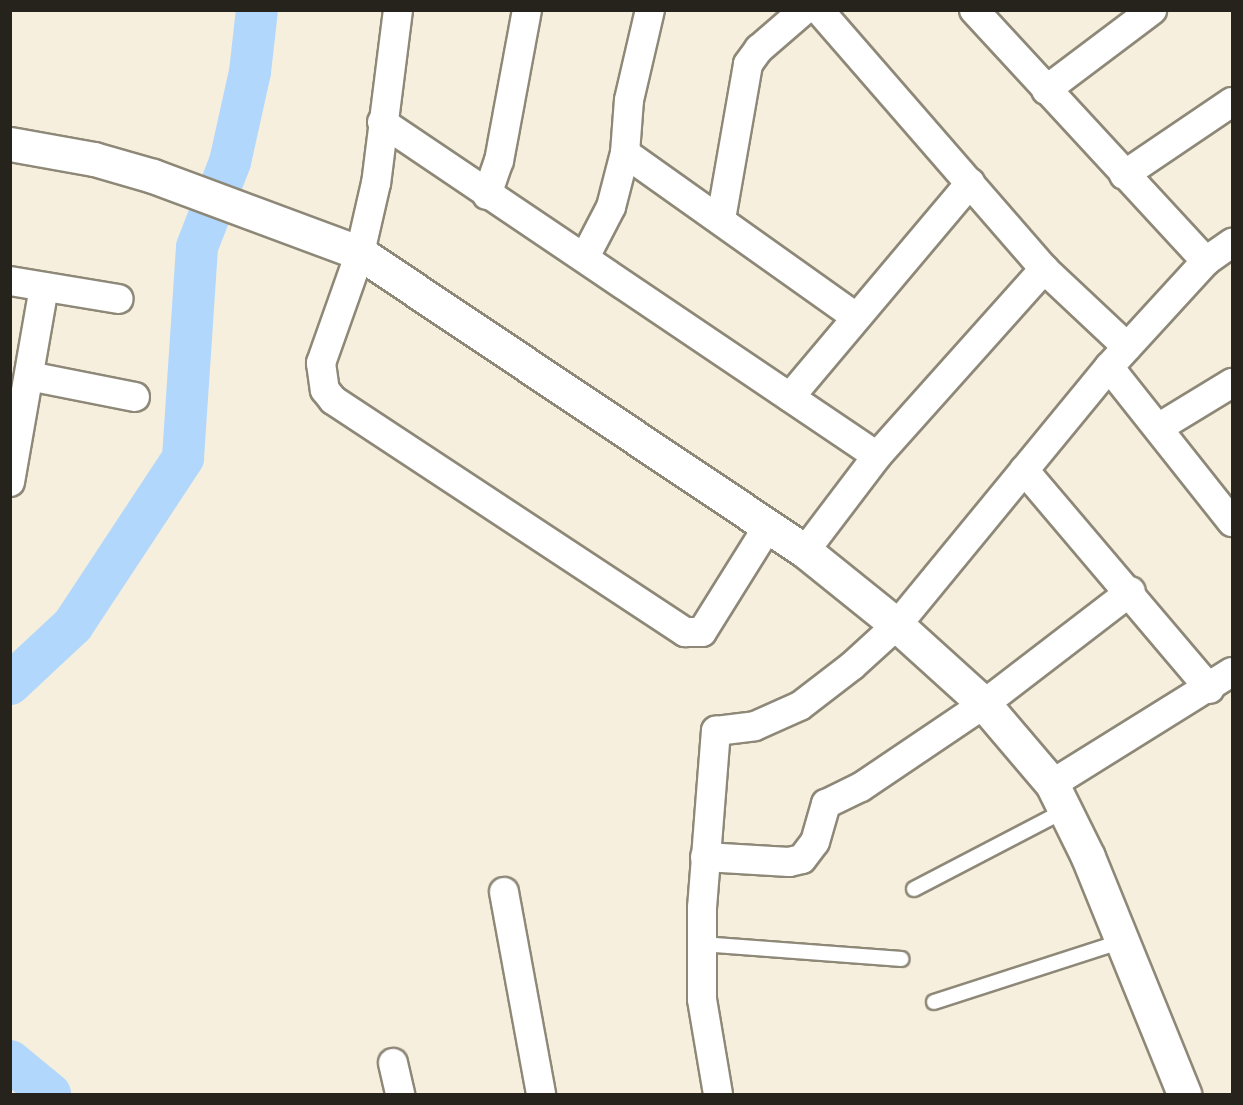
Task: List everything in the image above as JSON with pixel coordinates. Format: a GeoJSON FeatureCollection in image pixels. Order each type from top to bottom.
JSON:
{"type":"FeatureCollection","features":[{"type":"Feature","properties":{"kind":"street"},"geometry":{"type":"LineString","coordinates":[[398,10],[376,183],[360,253],[321,363],[325,390],[333,400],[685,632],[702,632],[767,528]]}},
{"type":"Feature","properties":{"kind":"street"},"geometry":{"type":"LineString","coordinates":[[487,195],[499,161],[527,10]]}},
{"type":"Feature","properties":{"kind":"street"},"geometry":{"type":"LineString","coordinates":[[585,257],[611,207],[625,153],[629,100],[650,10]]}},
{"type":"Feature","properties":{"kind":"street"},"geometry":{"type":"LineString","coordinates":[[721,219],[748,64],[759,49],[804,10]]}},
{"type":"Feature","properties":{"kind":"street"},"geometry":{"type":"LineString","coordinates":[[819,10],[1118,357],[1158,428],[1233,522]]}},
{"type":"Feature","properties":{"kind":"street"},"geometry":{"type":"LineString","coordinates":[[974,10],[1124,175],[1206,261]]}},
{"type":"Feature","properties":{"kind":"street"},"geometry":{"type":"LineString","coordinates":[[1046,90],[1144,13]]}},
{"type":"Feature","properties":{"kind":"street"},"geometry":{"type":"LineString","coordinates":[[1124,175],[1233,102]]}},
{"type":"Feature","properties":{"kind":"street"},"geometry":{"type":"LineString","coordinates":[[382,122],[877,456]]}},
{"type":"Feature","properties":{"kind":"street"},"geometry":{"type":"LineString","coordinates":[[10,144],[94,159],[153,177],[231,203],[360,253],[767,528],[805,551],[897,625],[984,704],[1059,797],[1123,941],[1184,1095]]}},
{"type":"Feature","properties":{"kind":"street"},"geometry":{"type":"LineString","coordinates":[[625,153],[856,317]]}},
{"type":"Feature","properties":{"kind":"street"},"geometry":{"type":"LineString","coordinates":[[790,397],[970,183]]}},
{"type":"Feature","properties":{"kind":"street"},"geometry":{"type":"LineString","coordinates":[[718,1095],[702,999],[705,857],[716,731],[755,726],[800,706],[852,666],[897,625],[1118,357],[1206,261],[1233,243]]}},
{"type":"Feature","properties":{"kind":"street"},"geometry":{"type":"LineString","coordinates":[[805,551],[877,456],[1044,269]]}},
{"type":"Feature","properties":{"kind":"street"},"geometry":{"type":"LineString","coordinates":[[10,281],[119,299]]}},
{"type":"Feature","properties":{"kind":"street"},"geometry":{"type":"LineString","coordinates":[[10,482],[44,287]]}},
{"type":"Feature","properties":{"kind":"street"},"geometry":{"type":"LineString","coordinates":[[29,376],[135,397]]}},
{"type":"Feature","properties":{"kind":"street"},"geometry":{"type":"LineString","coordinates":[[1158,428],[1233,383]]}},
{"type":"Feature","properties":{"kind":"street"},"geometry":{"type":"LineString","coordinates":[[1024,470],[1131,591],[1210,689]]}},
{"type":"Feature","properties":{"kind":"street"},"geometry":{"type":"LineString","coordinates":[[705,857],[789,862],[802,859],[815,842],[826,804],[861,787],[984,704],[1131,591]]}},
{"type":"Feature","properties":{"kind":"street"},"geometry":{"type":"LineString","coordinates":[[1059,797],[1233,672]]}},
{"type":"Feature","properties":{"kind":"street"},"geometry":{"type":"LineString","coordinates":[[504,892],[541,1095]]}},
{"type":"Feature","properties":{"kind":"street"},"geometry":{"type":"LineString","coordinates":[[393,1063],[400,1095]]}},
{"type":"Feature","properties":{"kind":"lane"},"geometry":{"type":"LineString","coordinates":[[914,889],[1059,797]]}},
{"type":"Feature","properties":{"kind":"lane"},"geometry":{"type":"LineString","coordinates":[[934,1002],[1123,941]]}},
{"type":"Feature","properties":{"kind":"lane"},"geometry":{"type":"LineString","coordinates":[[702,944],[901,958]]}},
{"type":"Feature","properties":{"kind":"waterway"},"geometry":{"type":"LineString","coordinates":[[10,684],[73,625],[183,458],[197,247],[230,162],[250,72],[257,10]]}},
{"type":"Feature","properties":{"kind":"waterway"},"geometry":{"type":"LineString","coordinates":[[10,1061],[50,1094]]}}]}
